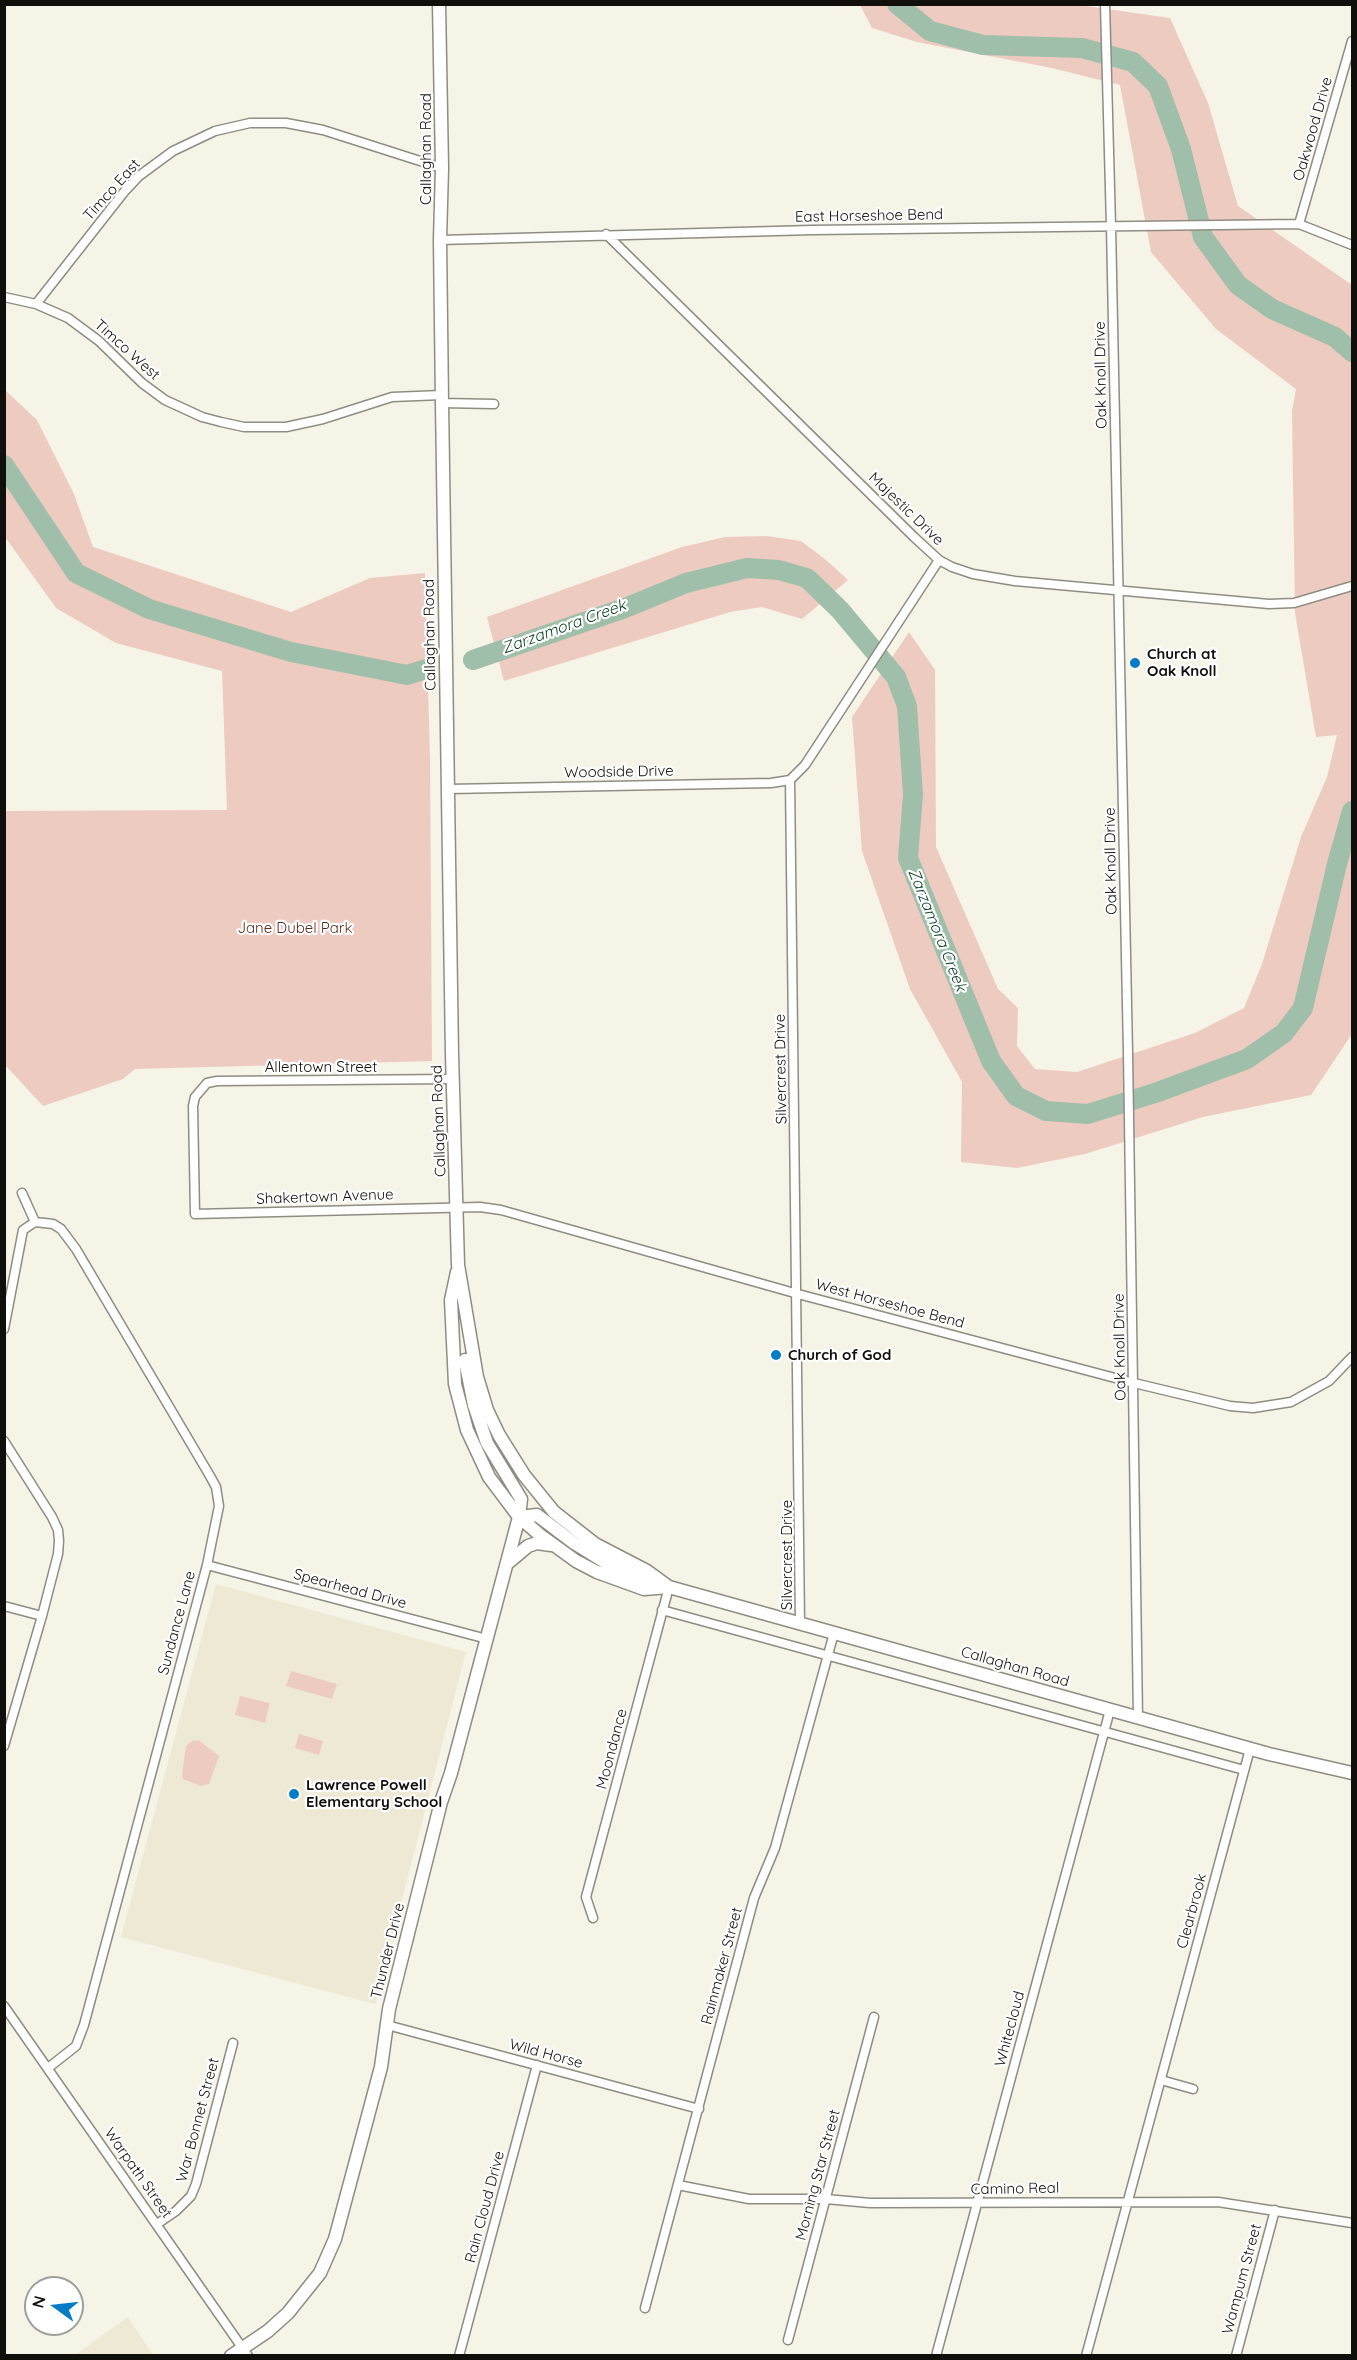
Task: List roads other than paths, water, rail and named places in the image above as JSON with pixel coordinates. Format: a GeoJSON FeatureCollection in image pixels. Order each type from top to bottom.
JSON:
{"type":"FeatureCollection","features":[{"type":"Feature","properties":{"kind":"main road","name":"Callaghan Road"},"geometry":{"type":"LineString","coordinates":[[439,4],[442,399],[458,1265],[475,1368],[487,1410],[499,1435],[524,1475],[554,1512],[595,1544],[664,1583],[800,1625],[1250,1749],[1353,1773]]}},
{"type":"Feature","properties":{"kind":"main road","name":"Callaghan Road"},"geometry":{"type":"LineString","coordinates":[[458,1265],[451,1300],[453,1364],[459,1407],[489,1477],[519,1517],[552,1545],[576,1561],[617,1580],[644,1589],[664,1583]]}},
{"type":"Feature","properties":{"kind":"main road"},"geometry":{"type":"LineString","coordinates":[[464,1299],[462,1338],[474,1405],[487,1443],[521,1499],[519,1517],[537,1515],[574,1543],[608,1564],[645,1580],[664,1583]]}},
{"type":"Feature","properties":{"kind":"main road","name":"Thunder Drive"},"geometry":{"type":"LineString","coordinates":[[231,2355],[246,2351],[288,2313],[306,2292],[328,2256],[335,2239],[381,2067],[394,1988],[441,1802],[451,1773],[519,1517]]}},
{"type":"Feature","properties":{"kind":"main road"},"geometry":{"type":"LineString","coordinates":[[508,1563],[528,1546],[537,1543],[552,1545]]}},
{"type":"Feature","properties":{"kind":"street","name":"Oak Knoll Drive"},"geometry":{"type":"LineString","coordinates":[[1105,4],[1130,1144],[1138,1718]]}},
{"type":"Feature","properties":{"kind":"street","name":"Oakwood Drive"},"geometry":{"type":"LineString","coordinates":[[1299,224],[1353,41]]}},
{"type":"Feature","properties":{"kind":"street","name":"Timco East"},"geometry":{"type":"LineString","coordinates":[[36,304],[139,176],[173,151],[215,131],[250,123],[286,123],[323,130],[442,168]]}},
{"type":"Feature","properties":{"kind":"street","name":"East Horseshoe Bend"},"geometry":{"type":"LineString","coordinates":[[440,240],[606,234],[1299,224]]}},
{"type":"Feature","properties":{"kind":"street"},"geometry":{"type":"LineString","coordinates":[[1299,224],[1353,246]]}},
{"type":"Feature","properties":{"kind":"street","name":"Majestic Drive"},"geometry":{"type":"LineString","coordinates":[[606,234],[939,560],[973,574],[996,578],[1269,604],[1294,603],[1353,586]]}},
{"type":"Feature","properties":{"kind":"street","name":"Timco West"},"geometry":{"type":"LineString","coordinates":[[4,297],[36,304],[63,316],[84,329],[142,383],[165,400],[202,417],[221,422],[244,427],[286,427],[323,419],[385,399],[442,399],[494,404]]}},
{"type":"Feature","properties":{"kind":"street"},"geometry":{"type":"LineString","coordinates":[[790,780],[805,765],[939,560]]}},
{"type":"Feature","properties":{"kind":"street","name":"Woodside Drive"},"geometry":{"type":"LineString","coordinates":[[448,789],[760,783],[790,780]]}},
{"type":"Feature","properties":{"kind":"street","name":"Silvercrest Drive"},"geometry":{"type":"LineString","coordinates":[[790,780],[798,1294],[800,1625]]}},
{"type":"Feature","properties":{"kind":"street","name":"Allentown Street"},"geometry":{"type":"LineString","coordinates":[[195,1214],[193,1106],[195,1096],[207,1083],[217,1081],[453,1079]]}},
{"type":"Feature","properties":{"kind":"street"},"geometry":{"type":"LineString","coordinates":[[4,1329],[22,1230],[35,1222],[22,1193]]}},
{"type":"Feature","properties":{"kind":"street","name":"West Horseshoe Bend"},"geometry":{"type":"LineString","coordinates":[[456,1207],[501,1210],[798,1294],[1134,1383],[1230,1406],[1253,1408],[1291,1402],[1329,1381],[1353,1357]]}},
{"type":"Feature","properties":{"kind":"street","name":"Shakertown Avenue"},"geometry":{"type":"LineString","coordinates":[[195,1214],[456,1207]]}},
{"type":"Feature","properties":{"kind":"street","name":"Sundance Lane"},"geometry":{"type":"LineString","coordinates":[[35,1222],[53,1224],[61,1229],[76,1249],[210,1476],[216,1487],[219,1506],[207,1564],[84,2025],[76,2046],[48,2068]]}},
{"type":"Feature","properties":{"kind":"street"},"geometry":{"type":"LineString","coordinates":[[4,1441],[58,1530],[58,1554],[4,1746]]}},
{"type":"Feature","properties":{"kind":"street","name":"Spearhead Drive"},"geometry":{"type":"LineString","coordinates":[[207,1564],[487,1639]]}},
{"type":"Feature","properties":{"kind":"street","name":"Moondance"},"geometry":{"type":"LineString","coordinates":[[593,1918],[586,1897],[662,1610],[664,1583]]}},
{"type":"Feature","properties":{"kind":"street"},"geometry":{"type":"LineString","coordinates":[[4,1606],[42,1616]]}},
{"type":"Feature","properties":{"kind":"street"},"geometry":{"type":"LineString","coordinates":[[662,1610],[1244,1770]]}},
{"type":"Feature","properties":{"kind":"street","name":"Rainmaker Street"},"geometry":{"type":"LineString","coordinates":[[645,2308],[754,1898],[776,1848],[834,1633]]}},
{"type":"Feature","properties":{"kind":"street","name":"Whitecloud"},"geometry":{"type":"LineString","coordinates":[[936,2355],[1110,1710]]}},
{"type":"Feature","properties":{"kind":"street","name":"Clearbrook"},"geometry":{"type":"LineString","coordinates":[[1086,2355],[1250,1749]]}},
{"type":"Feature","properties":{"kind":"street","name":"Warpath Street"},"geometry":{"type":"LineString","coordinates":[[4,2006],[246,2351]]}},
{"type":"Feature","properties":{"kind":"street","name":"Morning Star Street"},"geometry":{"type":"LineString","coordinates":[[788,2340],[874,2017]]}},
{"type":"Feature","properties":{"kind":"street","name":"Wild Horse"},"geometry":{"type":"LineString","coordinates":[[387,2025],[699,2109]]}},
{"type":"Feature","properties":{"kind":"street","name":"War Bonnet Street"},"geometry":{"type":"LineString","coordinates":[[157,2224],[176,2211],[191,2196],[233,2043]]}},
{"type":"Feature","properties":{"kind":"street","name":"Rain Cloud Drive"},"geometry":{"type":"LineString","coordinates":[[459,2355],[537,2065]]}},
{"type":"Feature","properties":{"kind":"street"},"geometry":{"type":"LineString","coordinates":[[1161,2080],[1193,2090]]}},
{"type":"Feature","properties":{"kind":"street","name":"Camino Real"},"geometry":{"type":"LineString","coordinates":[[678,2185],[750,2199],[826,2199],[870,2203],[1128,2200],[1218,2202],[1353,2223]]}},
{"type":"Feature","properties":{"kind":"street","name":"Wampum Street"},"geometry":{"type":"LineString","coordinates":[[1236,2355],[1275,2210]]}},
{"type":"Feature","properties":{"kind":"waterway"},"geometry":{"type":"LineString","coordinates":[[897,4],[930,31],[983,45],[1082,48],[1133,62],[1158,86],[1181,149],[1203,237],[1238,285],[1272,309],[1335,337],[1352,352]]}},
{"type":"Feature","properties":{"kind":"waterway","name":"Zarzamora Creek"},"geometry":{"type":"LineString","coordinates":[[4,465],[76,573],[149,609],[291,652],[407,675],[426,669]]}},
{"type":"Feature","properties":{"kind":"waterway","name":"Zarzamora Creek"},"geometry":{"type":"LineString","coordinates":[[473,660],[625,608],[686,583],[747,568],[779,570],[807,578],[840,610],[896,677],[907,706],[913,795],[908,858],[991,1061],[1016,1096],[1046,1111],[1088,1114],[1155,1093],[1247,1059],[1284,1033],[1303,1008],[1352,811]]}},
{"type":"Feature","properties":{"kind":"place","name":"Church at Oak Knoll"},"geometry":{"type":"Point","coordinates":[1135,663]}},
{"type":"Feature","properties":{"kind":"place","name":"Church of God"},"geometry":{"type":"Point","coordinates":[776,1355]}},
{"type":"Feature","properties":{"kind":"place","name":"Lawrence Powell Elementary School"},"geometry":{"type":"Point","coordinates":[294,1794]}},
{"type":"Feature","properties":{"kind":"park label","name":"Jane Dubel Park"},"geometry":{"type":"Point","coordinates":[295,928]}}]}
